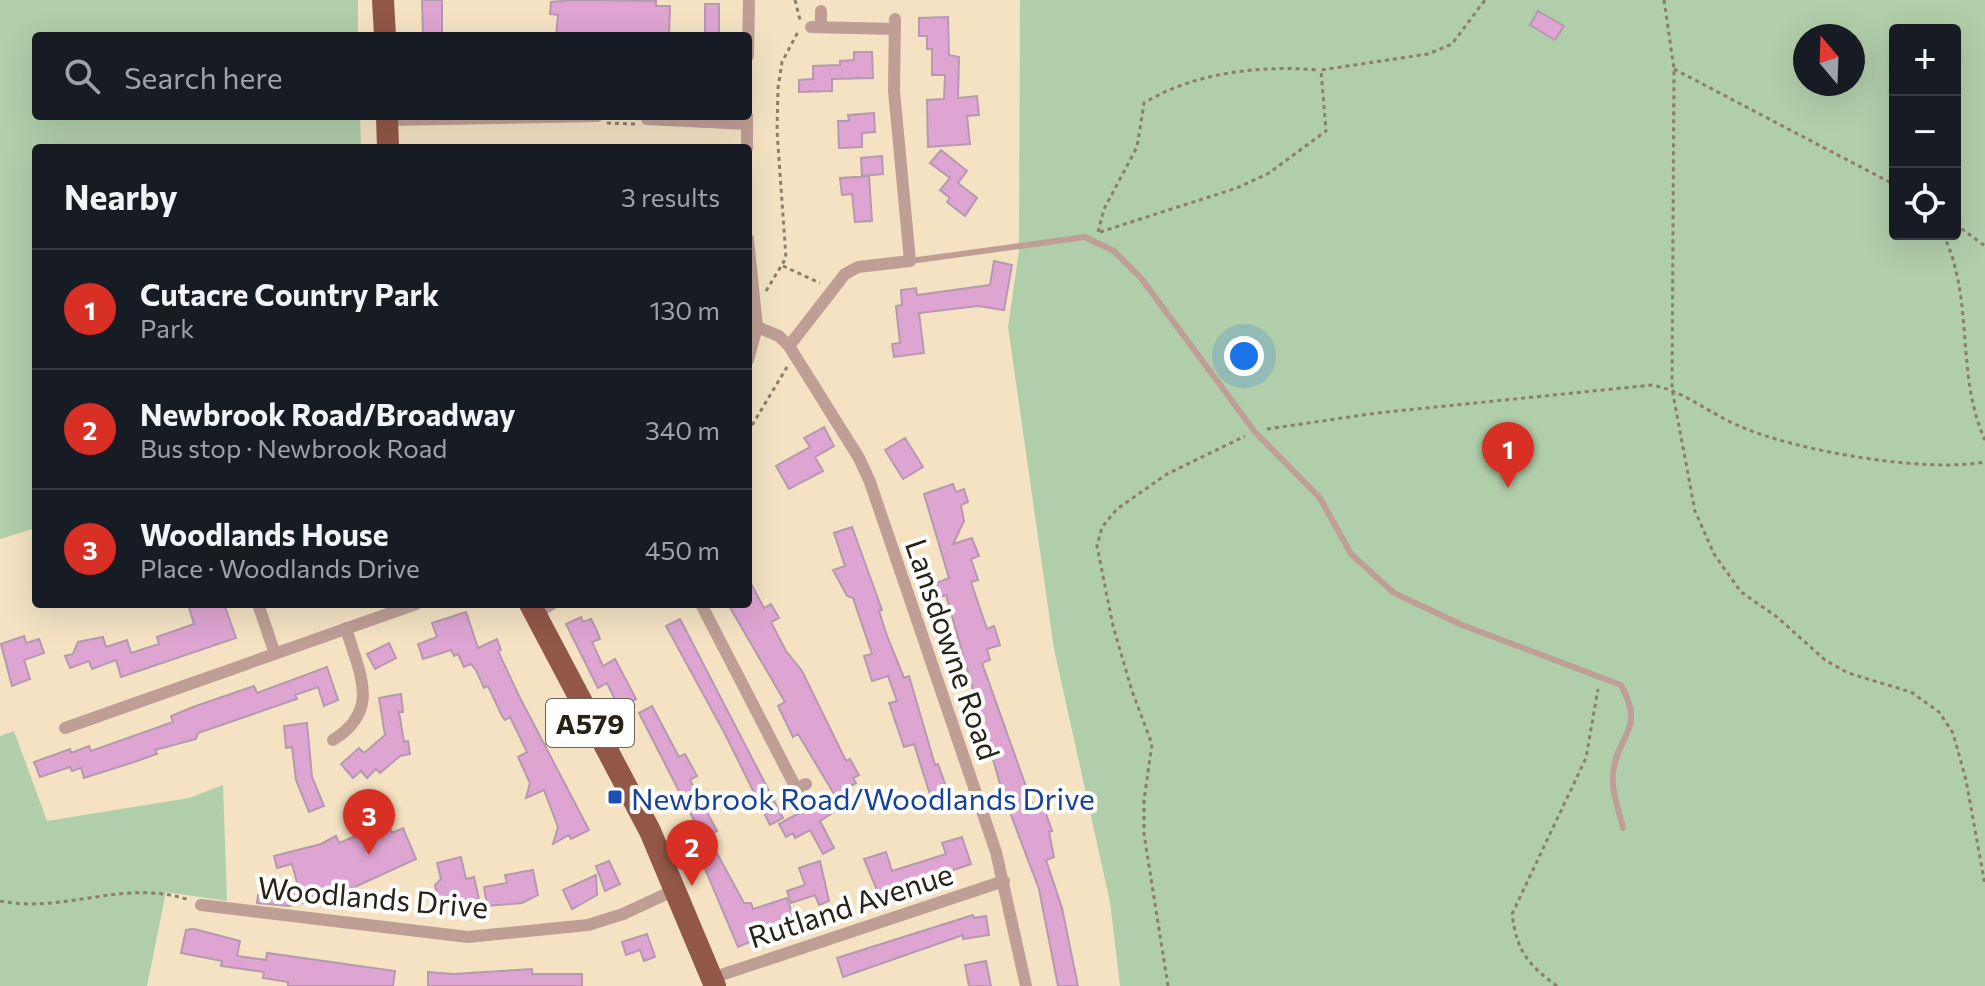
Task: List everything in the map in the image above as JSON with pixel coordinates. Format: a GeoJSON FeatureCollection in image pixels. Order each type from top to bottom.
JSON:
{"type":"FeatureCollection","features":[{"type":"Feature","properties":{"kind":"highway"},"geometry":{"type":"LineString","coordinates":[[383,0],[385,32]]}},
{"type":"Feature","properties":{"kind":"highway"},"geometry":{"type":"LineString","coordinates":[[387,120],[388,144]]}},
{"type":"Feature","properties":{"kind":"highway","name":"A579"},"geometry":{"type":"LineString","coordinates":[[539,608],[677,889],[714,982]]}},
{"type":"Feature","properties":{"kind":"street"},"geometry":{"type":"LineString","coordinates":[[748,32],[749,0]]}},
{"type":"Feature","properties":{"kind":"street"},"geometry":{"type":"LineString","coordinates":[[811,27],[821,11]]}},
{"type":"Feature","properties":{"kind":"street"},"geometry":{"type":"LineString","coordinates":[[757,327],[779,336],[791,349],[845,274],[858,267],[910,261],[894,91],[895,24],[811,27]]}},
{"type":"Feature","properties":{"kind":"street"},"geometry":{"type":"LineString","coordinates":[[647,121],[747,120],[747,144]]}},
{"type":"Feature","properties":{"kind":"street"},"geometry":{"type":"LineString","coordinates":[[752,280],[757,304],[757,327],[752,345]]}},
{"type":"Feature","properties":{"kind":"street","name":"Lansdowne Road"},"geometry":{"type":"LineString","coordinates":[[791,349],[859,458],[870,482],[1004,881],[1026,986]]}},
{"type":"Feature","properties":{"kind":"street"},"geometry":{"type":"LineString","coordinates":[[259,608],[275,654]]}},
{"type":"Feature","properties":{"kind":"street"},"geometry":{"type":"LineString","coordinates":[[65,728],[404,608]]}},
{"type":"Feature","properties":{"kind":"street"},"geometry":{"type":"LineString","coordinates":[[703,608],[796,788]]}},
{"type":"Feature","properties":{"kind":"street"},"geometry":{"type":"LineString","coordinates":[[333,740],[358,721],[363,698],[346,628]]}},
{"type":"Feature","properties":{"kind":"street","name":"Rutland Avenue"},"geometry":{"type":"LineString","coordinates":[[714,982],[1004,881]]}},
{"type":"Feature","properties":{"kind":"street","name":"Woodlands Drive"},"geometry":{"type":"LineString","coordinates":[[201,905],[468,937],[588,925],[623,914],[677,889]]}},
{"type":"Feature","properties":{"kind":"lane"},"geometry":{"type":"LineString","coordinates":[[910,261],[1085,237],[1114,251],[1141,278],[1255,432],[1320,498],[1351,554],[1394,593],[1462,625],[1621,685],[1633,706],[1632,723],[1613,770],[1612,786],[1623,828]]}},
{"type":"Feature","properties":{"kind":"path"},"geometry":{"type":"LineString","coordinates":[[1098,232],[1104,209],[1137,147],[1144,103],[1177,87],[1229,73],[1292,67],[1321,70],[1428,54],[1452,44],[1485,0]]}},
{"type":"Feature","properties":{"kind":"path"},"geometry":{"type":"LineString","coordinates":[[1664,0],[1674,69],[1672,389],[1695,511],[1714,554],[1741,592],[1777,617],[1825,660],[1848,673],[1911,692],[1939,712],[1953,733],[1966,780],[1985,885]]}},
{"type":"Feature","properties":{"kind":"path"},"geometry":{"type":"LineString","coordinates":[[757,304],[783,266],[778,88],[782,62],[811,27]]}},
{"type":"Feature","properties":{"kind":"path"},"geometry":{"type":"LineString","coordinates":[[1674,69],[1889,182]]}},
{"type":"Feature","properties":{"kind":"path"},"geometry":{"type":"LineString","coordinates":[[1085,237],[1237,188],[1281,165],[1326,131],[1321,70]]}},
{"type":"Feature","properties":{"kind":"path"},"geometry":{"type":"LineString","coordinates":[[602,120],[605,123],[639,124],[647,121]]}},
{"type":"Feature","properties":{"kind":"path"},"geometry":{"type":"LineString","coordinates":[[1961,228],[1985,246]]}},
{"type":"Feature","properties":{"kind":"path"},"geometry":{"type":"LineString","coordinates":[[1945,240],[1965,318],[1970,397],[1985,440]]}},
{"type":"Feature","properties":{"kind":"path"},"geometry":{"type":"LineString","coordinates":[[783,266],[834,288]]}},
{"type":"Feature","properties":{"kind":"path"},"geometry":{"type":"LineString","coordinates":[[752,426],[768,403],[791,349]]}},
{"type":"Feature","properties":{"kind":"path"},"geometry":{"type":"LineString","coordinates":[[1168,986],[1144,834],[1144,800],[1152,744],[1117,639],[1097,546],[1102,527],[1117,509],[1167,474],[1255,432],[1377,413],[1618,386],[1652,385],[1672,389],[1711,413],[1776,439],[1929,465],[1964,466],[1985,462]]}},
{"type":"Feature","properties":{"kind":"path"},"geometry":{"type":"LineString","coordinates":[[1557,986],[1530,966],[1515,938],[1512,914],[1586,758],[1600,677]]}},
{"type":"Feature","properties":{"kind":"path"},"geometry":{"type":"LineString","coordinates":[[0,901],[29,907],[137,890],[201,905]]}},
{"type":"Feature","properties":{"kind":"green space"},"geometry":{"type":"Polygon","coordinates":[[[0,0],[358,0],[358,32],[32,32],[32,120],[360,120],[361,144],[32,144],[32,529],[0,539],[0,0]]]}},
{"type":"Feature","properties":{"kind":"green space"},"geometry":{"type":"Polygon","coordinates":[[[1020,0],[1985,0],[1985,986],[1120,986],[1110,902],[1054,649],[1008,327],[1019,251],[1020,0]]]}},
{"type":"Feature","properties":{"kind":"green space"},"geometry":{"type":"Polygon","coordinates":[[[14,731],[47,821],[189,798],[223,785],[227,901],[166,892],[147,986],[0,986],[0,736],[14,731]]]}},
{"type":"Feature","properties":{"kind":"building"},"geometry":{"type":"Polygon","coordinates":[[[422,0],[442,0],[442,32],[423,32],[422,0]]]}},
{"type":"Feature","properties":{"kind":"building"},"geometry":{"type":"Polygon","coordinates":[[[656,1],[656,6],[670,6],[669,32],[556,32],[558,15],[550,14],[551,2],[656,1]]]}},
{"type":"Feature","properties":{"kind":"building"},"geometry":{"type":"Polygon","coordinates":[[[705,4],[719,4],[719,32],[705,32],[705,4]]]}},
{"type":"Feature","properties":{"kind":"building"},"geometry":{"type":"Polygon","coordinates":[[[1538,11],[1564,26],[1555,40],[1530,25],[1538,11]]]}},
{"type":"Feature","properties":{"kind":"building"},"geometry":{"type":"Polygon","coordinates":[[[948,17],[949,55],[959,57],[958,98],[977,96],[979,115],[967,116],[970,144],[928,147],[927,100],[944,99],[945,75],[932,75],[932,49],[927,49],[927,36],[919,36],[919,18],[948,17]]]}},
{"type":"Feature","properties":{"kind":"building"},"geometry":{"type":"Polygon","coordinates":[[[854,52],[872,52],[873,78],[832,79],[832,91],[799,92],[799,80],[813,79],[813,66],[840,65],[840,61],[854,60],[854,52]]]}},
{"type":"Feature","properties":{"kind":"building"},"geometry":{"type":"Polygon","coordinates":[[[874,113],[875,132],[862,133],[862,147],[839,148],[838,121],[849,121],[848,115],[874,113]]]}},
{"type":"Feature","properties":{"kind":"building"},"geometry":{"type":"Polygon","coordinates":[[[941,150],[967,171],[958,183],[977,198],[965,216],[947,202],[950,198],[940,190],[950,178],[930,163],[941,150]]]}},
{"type":"Feature","properties":{"kind":"building"},"geometry":{"type":"Polygon","coordinates":[[[882,156],[883,174],[862,176],[861,158],[882,156]]]}},
{"type":"Feature","properties":{"kind":"building"},"geometry":{"type":"Polygon","coordinates":[[[869,176],[872,221],[855,222],[852,194],[842,195],[840,178],[869,176]]]}},
{"type":"Feature","properties":{"kind":"building"},"geometry":{"type":"Polygon","coordinates":[[[994,261],[1012,265],[1004,310],[978,306],[919,313],[924,353],[894,357],[892,344],[900,343],[896,306],[902,305],[901,290],[916,288],[917,295],[990,285],[994,261]]]}},
{"type":"Feature","properties":{"kind":"building"},"geometry":{"type":"Polygon","coordinates":[[[824,427],[834,446],[815,457],[823,471],[789,489],[776,466],[810,447],[804,438],[824,427]]]}},
{"type":"Feature","properties":{"kind":"building"},"geometry":{"type":"Polygon","coordinates":[[[905,438],[923,467],[903,479],[885,450],[905,438]]]}},
{"type":"Feature","properties":{"kind":"building"},"geometry":{"type":"Polygon","coordinates":[[[953,484],[956,492],[964,489],[968,502],[961,505],[964,521],[953,544],[972,538],[979,556],[971,559],[978,580],[971,582],[987,629],[994,626],[1000,645],[987,649],[990,660],[982,663],[1034,809],[1043,805],[1052,831],[1049,832],[1054,857],[1046,860],[1062,908],[1078,986],[1058,986],[1039,889],[1002,791],[946,595],[940,597],[936,583],[949,578],[924,494],[953,484]]]}},
{"type":"Feature","properties":{"kind":"building"},"geometry":{"type":"Polygon","coordinates":[[[852,527],[882,610],[879,611],[887,636],[904,678],[909,676],[935,765],[938,764],[951,801],[934,807],[914,744],[904,747],[889,703],[897,701],[888,676],[872,681],[864,656],[872,654],[853,598],[847,596],[833,570],[845,566],[834,533],[852,527]]]}},
{"type":"Feature","properties":{"kind":"building"},"geometry":{"type":"Polygon","coordinates":[[[752,586],[764,608],[771,604],[779,618],[771,622],[786,651],[802,671],[846,761],[850,759],[859,775],[853,778],[856,783],[843,790],[850,802],[820,821],[834,848],[823,854],[810,830],[795,838],[793,833],[786,837],[779,824],[834,794],[798,734],[793,737],[778,706],[785,702],[730,608],[752,608],[752,586]]]}},
{"type":"Feature","properties":{"kind":"building"},"geometry":{"type":"Polygon","coordinates":[[[189,608],[225,608],[236,638],[121,677],[116,660],[92,669],[89,661],[70,668],[65,656],[73,654],[78,642],[103,637],[106,647],[127,640],[131,653],[159,644],[157,637],[194,624],[189,608]]]}},
{"type":"Feature","properties":{"kind":"building"},"geometry":{"type":"Polygon","coordinates":[[[466,612],[478,648],[497,639],[501,650],[498,651],[519,696],[589,830],[571,839],[569,835],[553,844],[558,827],[544,790],[526,798],[530,783],[518,757],[527,752],[510,717],[505,720],[488,686],[484,688],[471,664],[464,667],[458,654],[454,656],[451,650],[423,659],[418,644],[437,637],[432,623],[466,612]]]}},
{"type":"Feature","properties":{"kind":"building"},"geometry":{"type":"Polygon","coordinates":[[[581,617],[583,622],[591,619],[596,629],[600,639],[592,642],[603,666],[615,659],[636,699],[619,708],[607,683],[598,688],[566,624],[581,617]]]}},
{"type":"Feature","properties":{"kind":"building"},"geometry":{"type":"Polygon","coordinates":[[[680,619],[783,818],[770,825],[666,626],[680,619]]]}},
{"type":"Feature","properties":{"kind":"building"},"geometry":{"type":"Polygon","coordinates":[[[24,636],[26,643],[39,639],[44,653],[24,660],[30,679],[12,686],[1,644],[24,636]]]}},
{"type":"Feature","properties":{"kind":"building"},"geometry":{"type":"Polygon","coordinates":[[[389,643],[396,658],[375,669],[367,654],[389,643]]]}},
{"type":"Feature","properties":{"kind":"building"},"geometry":{"type":"Polygon","coordinates":[[[327,667],[338,700],[324,706],[318,687],[295,695],[297,699],[198,733],[196,739],[155,750],[157,754],[84,778],[81,768],[72,771],[70,767],[40,777],[34,762],[70,749],[71,753],[89,746],[91,751],[173,722],[171,716],[193,707],[254,686],[257,693],[327,667]]]}},
{"type":"Feature","properties":{"kind":"building"},"geometry":{"type":"Polygon","coordinates":[[[401,694],[403,712],[399,712],[404,742],[408,741],[410,754],[400,756],[380,773],[376,769],[367,778],[361,771],[353,778],[341,764],[359,748],[364,753],[385,735],[379,698],[401,694]]]}},
{"type":"Feature","properties":{"kind":"building"},"geometry":{"type":"Polygon","coordinates":[[[652,706],[679,757],[685,754],[697,776],[690,780],[717,831],[703,838],[639,713],[652,706]]]}},
{"type":"Feature","properties":{"kind":"building"},"geometry":{"type":"Polygon","coordinates":[[[307,723],[312,777],[324,806],[309,812],[296,780],[292,747],[286,748],[284,726],[307,723]]]}},
{"type":"Feature","properties":{"kind":"building"},"geometry":{"type":"Polygon","coordinates":[[[384,815],[392,833],[403,828],[416,859],[346,891],[308,902],[289,906],[257,903],[258,895],[272,897],[299,890],[292,864],[277,868],[274,856],[321,844],[336,836],[339,843],[368,831],[365,823],[384,815]]]}},
{"type":"Feature","properties":{"kind":"building"},"geometry":{"type":"Polygon","coordinates":[[[962,837],[971,864],[879,895],[864,859],[886,852],[892,871],[946,854],[942,843],[962,837]]]}},
{"type":"Feature","properties":{"kind":"building"},"geometry":{"type":"Polygon","coordinates":[[[713,846],[744,903],[751,903],[753,909],[787,898],[795,923],[738,947],[698,852],[713,846]]]}},
{"type":"Feature","properties":{"kind":"building"},"geometry":{"type":"Polygon","coordinates":[[[461,857],[466,879],[474,877],[479,899],[440,908],[435,885],[441,879],[437,863],[461,857]]]}},
{"type":"Feature","properties":{"kind":"building"},"geometry":{"type":"Polygon","coordinates":[[[609,861],[620,884],[605,891],[596,866],[609,861]]]}},
{"type":"Feature","properties":{"kind":"building"},"geometry":{"type":"Polygon","coordinates":[[[820,861],[829,901],[819,905],[815,895],[791,903],[787,891],[805,885],[799,868],[820,861]]]}},
{"type":"Feature","properties":{"kind":"building"},"geometry":{"type":"Polygon","coordinates":[[[533,870],[538,895],[522,903],[487,906],[484,887],[507,883],[505,875],[533,870]]]}},
{"type":"Feature","properties":{"kind":"building"},"geometry":{"type":"Polygon","coordinates":[[[596,875],[597,895],[572,909],[563,890],[596,875]]]}},
{"type":"Feature","properties":{"kind":"building"},"geometry":{"type":"Polygon","coordinates":[[[973,915],[974,918],[986,916],[989,935],[963,939],[963,935],[843,977],[837,958],[973,915]]]}},
{"type":"Feature","properties":{"kind":"building"},"geometry":{"type":"Polygon","coordinates":[[[194,929],[240,941],[237,956],[266,960],[267,953],[395,971],[393,986],[288,986],[288,982],[263,978],[264,972],[221,966],[222,961],[181,953],[186,930],[194,929]]]}},
{"type":"Feature","properties":{"kind":"building"},"geometry":{"type":"Polygon","coordinates":[[[647,934],[655,957],[644,961],[640,950],[626,955],[622,942],[647,934]]]}},
{"type":"Feature","properties":{"kind":"building"},"geometry":{"type":"Polygon","coordinates":[[[986,961],[991,986],[969,986],[965,965],[986,961]]]}},
{"type":"Feature","properties":{"kind":"building"},"geometry":{"type":"Polygon","coordinates":[[[532,969],[532,974],[582,974],[582,986],[428,986],[428,972],[453,974],[532,969]]]}},
{"type":"Feature","properties":{"kind":"place","name":"Cutacre Country Park"},"geometry":{"type":"Point","coordinates":[1508,488]}},
{"type":"Feature","properties":{"kind":"place","name":"Newbrook Road/Woodlands Drive"},"geometry":{"type":"Point","coordinates":[615,797]}},
{"type":"Feature","properties":{"kind":"place","name":"Woodlands House"},"geometry":{"type":"Point","coordinates":[369,855]}},
{"type":"Feature","properties":{"kind":"place","name":"Newbrook Road/Broadway"},"geometry":{"type":"Point","coordinates":[692,886]}}]}
